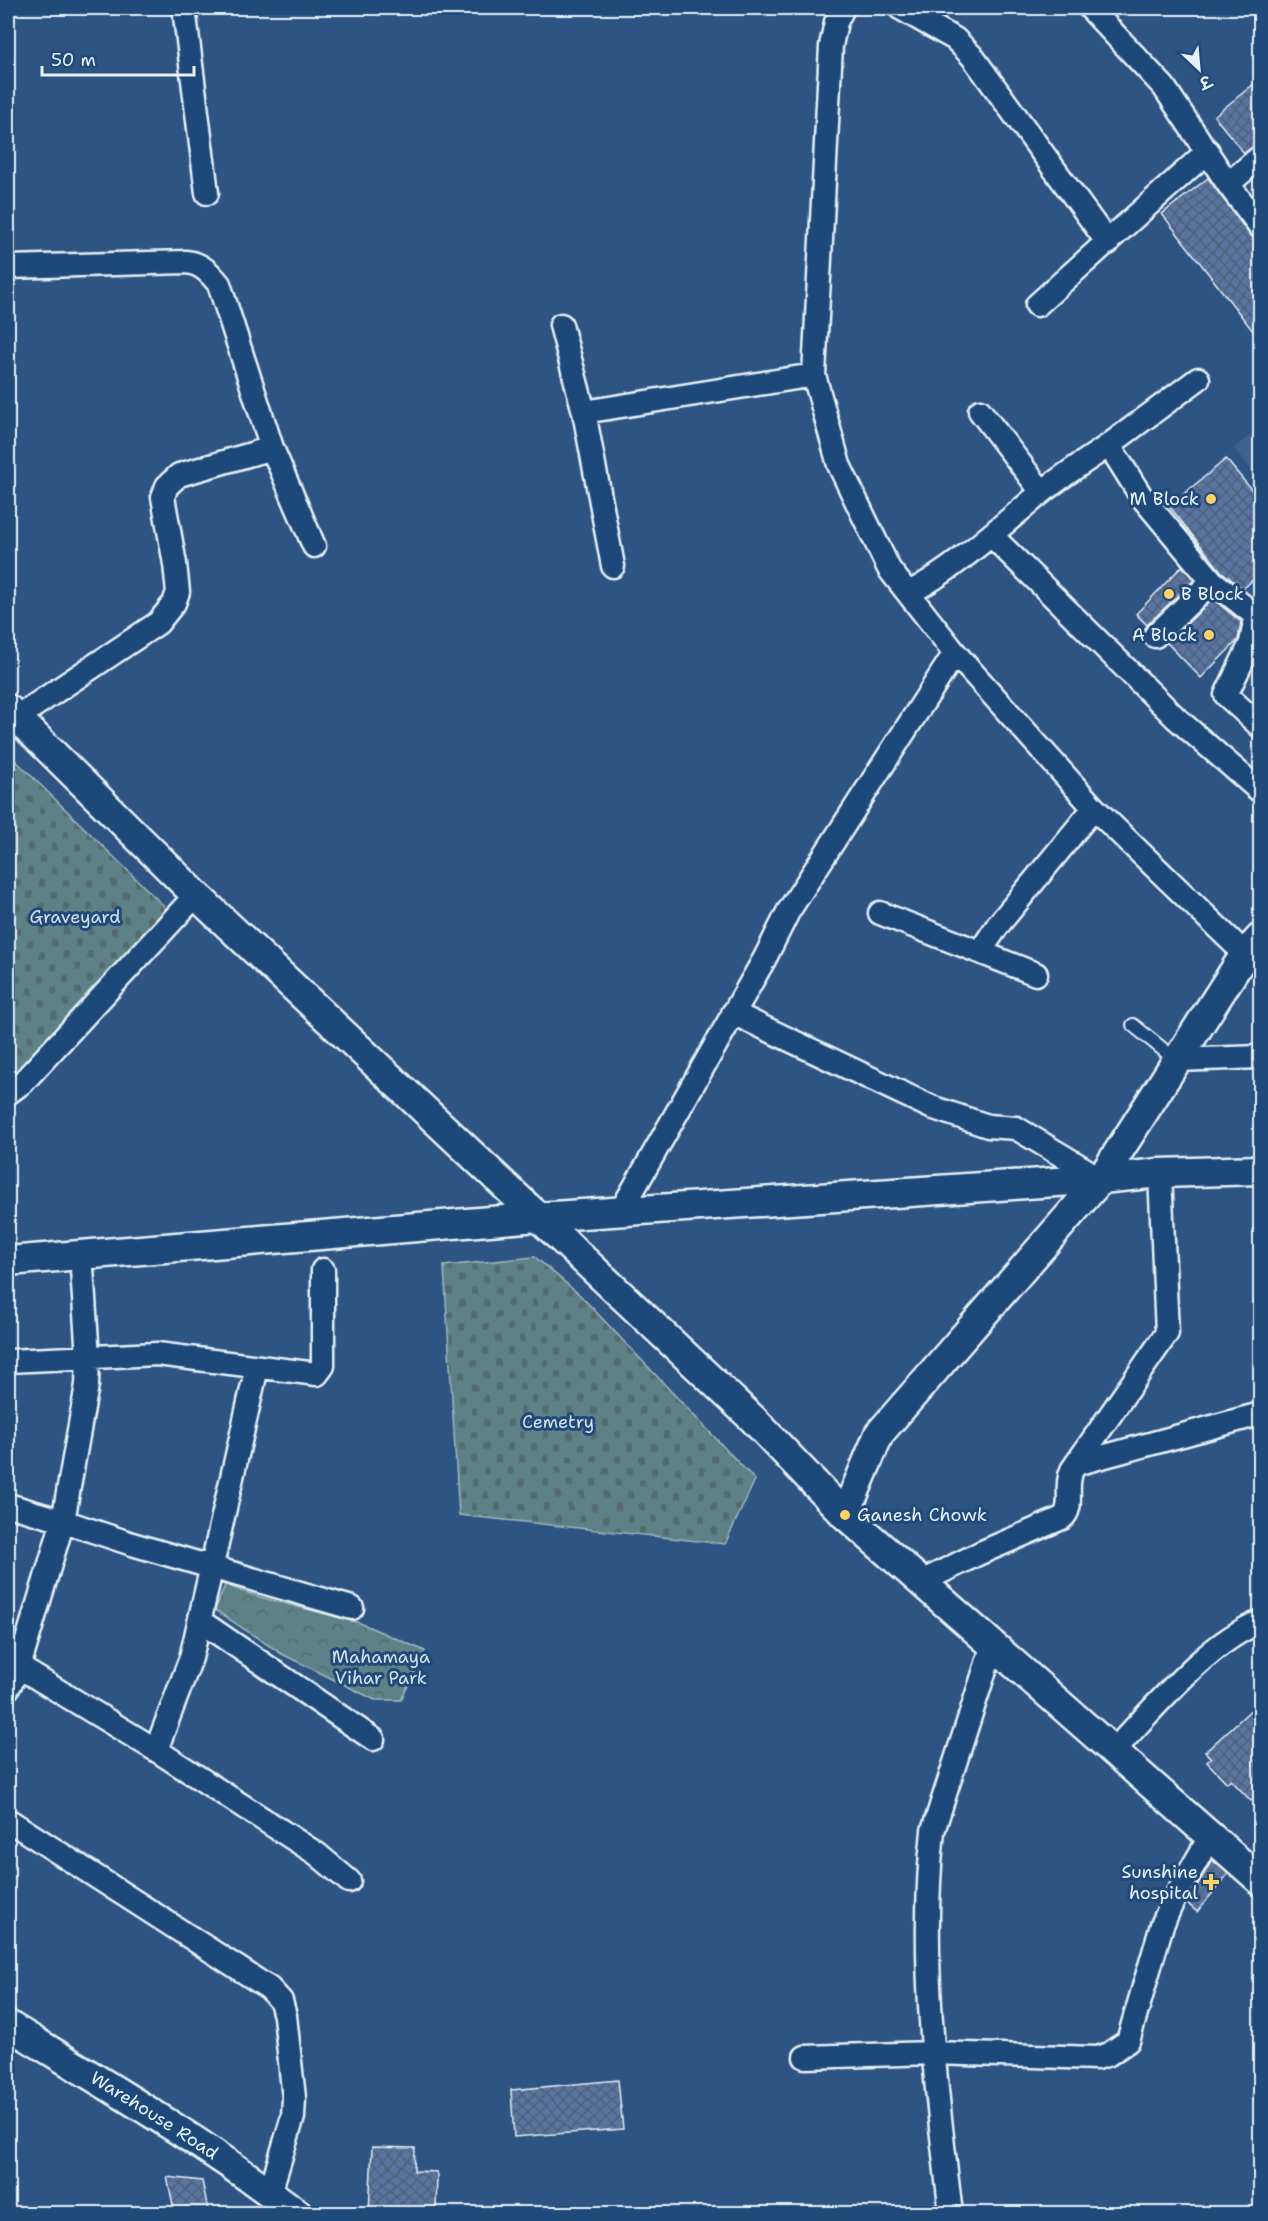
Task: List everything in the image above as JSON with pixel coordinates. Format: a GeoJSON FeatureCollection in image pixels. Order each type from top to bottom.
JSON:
{"type":"FeatureCollection","features":[{"type":"Feature","properties":{"kind":"street"},"geometry":{"type":"LineString","coordinates":[[184,8],[207,193]]}},
{"type":"Feature","properties":{"kind":"street"},"geometry":{"type":"LineString","coordinates":[[843,8],[836,22],[831,46],[814,375],[839,465],[889,568],[955,653],[1094,808],[1253,946],[1176,1060],[1101,1179],[879,1434],[845,1515]]}},
{"type":"Feature","properties":{"kind":"street"},"geometry":{"type":"LineString","coordinates":[[900,8],[955,39],[972,56],[1108,243]]}},
{"type":"Feature","properties":{"kind":"street"},"geometry":{"type":"LineString","coordinates":[[1102,11],[1164,87],[1228,184],[1260,226]]}},
{"type":"Feature","properties":{"kind":"street"},"geometry":{"type":"LineString","coordinates":[[1037,305],[1208,151]]}},
{"type":"Feature","properties":{"kind":"street"},"geometry":{"type":"LineString","coordinates":[[1228,184],[1260,157]]}},
{"type":"Feature","properties":{"kind":"street"},"geometry":{"type":"LineString","coordinates":[[8,267],[186,261],[194,262],[202,267],[219,284],[272,448],[314,546]]}},
{"type":"Feature","properties":{"kind":"street"},"geometry":{"type":"LineString","coordinates":[[561,325],[584,412],[613,566]]}},
{"type":"Feature","properties":{"kind":"street"},"geometry":{"type":"LineString","coordinates":[[584,412],[814,375]]}},
{"type":"Feature","properties":{"kind":"street"},"geometry":{"type":"LineString","coordinates":[[909,593],[930,582],[992,536],[1042,492],[1198,379]]}},
{"type":"Feature","properties":{"kind":"street"},"geometry":{"type":"LineString","coordinates":[[980,411],[1042,492]]}},
{"type":"Feature","properties":{"kind":"street"},"geometry":{"type":"LineString","coordinates":[[1109,445],[1141,496],[1212,581],[1258,609],[1251,643],[1226,695],[1260,726]]}},
{"type":"Feature","properties":{"kind":"street"},"geometry":{"type":"LineString","coordinates":[[272,448],[179,475],[173,479],[164,497],[178,592],[174,603],[158,623],[12,714],[196,895],[754,1420],[845,1515],[923,1581],[1260,1880]]}},
{"type":"Feature","properties":{"kind":"street"},"geometry":{"type":"LineString","coordinates":[[992,536],[1176,718],[1260,791]]}},
{"type":"Feature","properties":{"kind":"street"},"geometry":{"type":"LineString","coordinates":[[1155,636],[1212,581]]}},
{"type":"Feature","properties":{"kind":"street"},"geometry":{"type":"LineString","coordinates":[[621,1211],[765,958],[788,912],[955,653]]}},
{"type":"Feature","properties":{"kind":"street"},"geometry":{"type":"LineString","coordinates":[[980,952],[998,925],[1094,808]]}},
{"type":"Feature","properties":{"kind":"street"},"geometry":{"type":"LineString","coordinates":[[8,1093],[23,1082],[196,895]]}},
{"type":"Feature","properties":{"kind":"street"},"geometry":{"type":"LineString","coordinates":[[880,913],[1036,974]]}},
{"type":"Feature","properties":{"kind":"street"},"geometry":{"type":"LineString","coordinates":[[733,1013],[931,1107],[988,1126],[1016,1128],[1101,1179]]}},
{"type":"Feature","properties":{"kind":"street"},"geometry":{"type":"LineString","coordinates":[[1176,1060],[1260,1057]]}},
{"type":"Feature","properties":{"kind":"street"},"geometry":{"type":"LineString","coordinates":[[8,1261],[538,1217],[1101,1179],[1160,1173],[1260,1170]]}},
{"type":"Feature","properties":{"kind":"street"},"geometry":{"type":"LineString","coordinates":[[923,1581],[1065,1516],[1070,1506],[1068,1480],[1076,1464],[1167,1333],[1160,1173]]}},
{"type":"Feature","properties":{"kind":"street"},"geometry":{"type":"LineString","coordinates":[[8,1688],[19,1667],[18,1634],[63,1521],[87,1385],[88,1357],[81,1254]]}},
{"type":"Feature","properties":{"kind":"street"},"geometry":{"type":"LineString","coordinates":[[8,1361],[158,1354],[313,1375],[322,1369],[323,1270]]}},
{"type":"Feature","properties":{"kind":"street"},"geometry":{"type":"LineString","coordinates":[[156,1750],[190,1658],[200,1621],[257,1367]]}},
{"type":"Feature","properties":{"kind":"street"},"geometry":{"type":"LineString","coordinates":[[1076,1464],[1260,1414]]}},
{"type":"Feature","properties":{"kind":"street"},"geometry":{"type":"LineString","coordinates":[[8,1505],[352,1608]]}},
{"type":"Feature","properties":{"kind":"street"},"geometry":{"type":"LineString","coordinates":[[200,1621],[373,1739]]}},
{"type":"Feature","properties":{"kind":"street"},"geometry":{"type":"LineString","coordinates":[[1113,1751],[1205,1656],[1245,1628],[1260,1622]]}},
{"type":"Feature","properties":{"kind":"street"},"geometry":{"type":"LineString","coordinates":[[951,2214],[932,2053],[928,1942],[933,1831],[993,1645]]}},
{"type":"Feature","properties":{"kind":"street"},"geometry":{"type":"LineString","coordinates":[[19,1667],[156,1750],[317,1854],[349,1881]]}},
{"type":"Feature","properties":{"kind":"street"},"geometry":{"type":"LineString","coordinates":[[8,1820],[268,1988],[281,2001],[288,2030],[294,2098],[293,2117],[270,2192]]}},
{"type":"Feature","properties":{"kind":"street"},"geometry":{"type":"LineString","coordinates":[[805,2057],[932,2053],[1097,2058],[1108,2054],[1128,2041],[1162,1925],[1210,1837]]}},
{"type":"Feature","properties":{"kind":"street","name":"Warehouse Road"},"geometry":{"type":"LineString","coordinates":[[8,2025],[247,2174],[298,2214]]}},
{"type":"Feature","properties":{"kind":"lane"},"geometry":{"type":"LineString","coordinates":[[1133,1025],[1176,1060]]}},
{"type":"Feature","properties":{"kind":"shaded area"},"geometry":{"type":"Polygon","coordinates":[[[1260,427],[1260,481],[1234,448],[1260,427]]]}},
{"type":"Feature","properties":{"kind":"green space","name":"Graveyard"},"geometry":{"type":"Polygon","coordinates":[[[8,753],[173,915],[8,1084],[8,753]]]}},
{"type":"Feature","properties":{"kind":"green space","name":"Cemetry"},"geometry":{"type":"Polygon","coordinates":[[[535,1257],[580,1295],[755,1480],[725,1544],[459,1515],[444,1266],[535,1257]]]}},
{"type":"Feature","properties":{"kind":"green space","name":"Mahamaya Vihar Park"},"geometry":{"type":"Polygon","coordinates":[[[225,1585],[260,1597],[360,1623],[425,1651],[401,1700],[375,1700],[282,1654],[215,1610],[225,1585]]]}},
{"type":"Feature","properties":{"kind":"building"},"geometry":{"type":"Polygon","coordinates":[[[1260,79],[1260,142],[1244,153],[1214,116],[1260,79]]]}},
{"type":"Feature","properties":{"kind":"building"},"geometry":{"type":"Polygon","coordinates":[[[1208,178],[1249,234],[1260,244],[1260,340],[1162,214],[1208,178]]]}},
{"type":"Feature","properties":{"kind":"building"},"geometry":{"type":"Polygon","coordinates":[[[1226,459],[1260,500],[1260,573],[1243,589],[1221,571],[1169,506],[1226,459]]]}},
{"type":"Feature","properties":{"kind":"building","name":"B Block"},"geometry":{"type":"Polygon","coordinates":[[[1182,566],[1194,580],[1147,625],[1136,614],[1182,566]]]}},
{"type":"Feature","properties":{"kind":"building","name":"A Block"},"geometry":{"type":"Polygon","coordinates":[[[1213,599],[1241,622],[1238,640],[1201,678],[1167,643],[1213,599]]]}},
{"type":"Feature","properties":{"kind":"building"},"geometry":{"type":"Polygon","coordinates":[[[1253,1708],[1260,1715],[1260,1792],[1251,1801],[1231,1780],[1227,1783],[1207,1762],[1211,1758],[1205,1752],[1253,1708]]]}},
{"type":"Feature","properties":{"kind":"building"},"geometry":{"type":"Polygon","coordinates":[[[1212,1860],[1228,1874],[1197,1912],[1187,1903],[1212,1860]]]}},
{"type":"Feature","properties":{"kind":"building"},"geometry":{"type":"Polygon","coordinates":[[[618,2080],[623,2129],[514,2137],[511,2090],[618,2080]]]}},
{"type":"Feature","properties":{"kind":"building"},"geometry":{"type":"Polygon","coordinates":[[[372,2147],[415,2148],[414,2171],[437,2172],[436,2214],[369,2214],[372,2147]]]}},
{"type":"Feature","properties":{"kind":"building"},"geometry":{"type":"Polygon","coordinates":[[[167,2177],[202,2181],[209,2214],[175,2214],[167,2177]]]}},
{"type":"Feature","properties":{"kind":"place","name":"M Block"},"geometry":{"type":"Point","coordinates":[1211,499]}},
{"type":"Feature","properties":{"kind":"place","name":"B Block"},"geometry":{"type":"Point","coordinates":[1169,594]}},
{"type":"Feature","properties":{"kind":"place","name":"A Block"},"geometry":{"type":"Point","coordinates":[1209,635]}},
{"type":"Feature","properties":{"kind":"place","name":"Ganesh Chowk"},"geometry":{"type":"Point","coordinates":[845,1515]}},
{"type":"Feature","properties":{"kind":"place","name":"Sunshine hospital"},"geometry":{"type":"Point","coordinates":[1211,1882]}}]}
